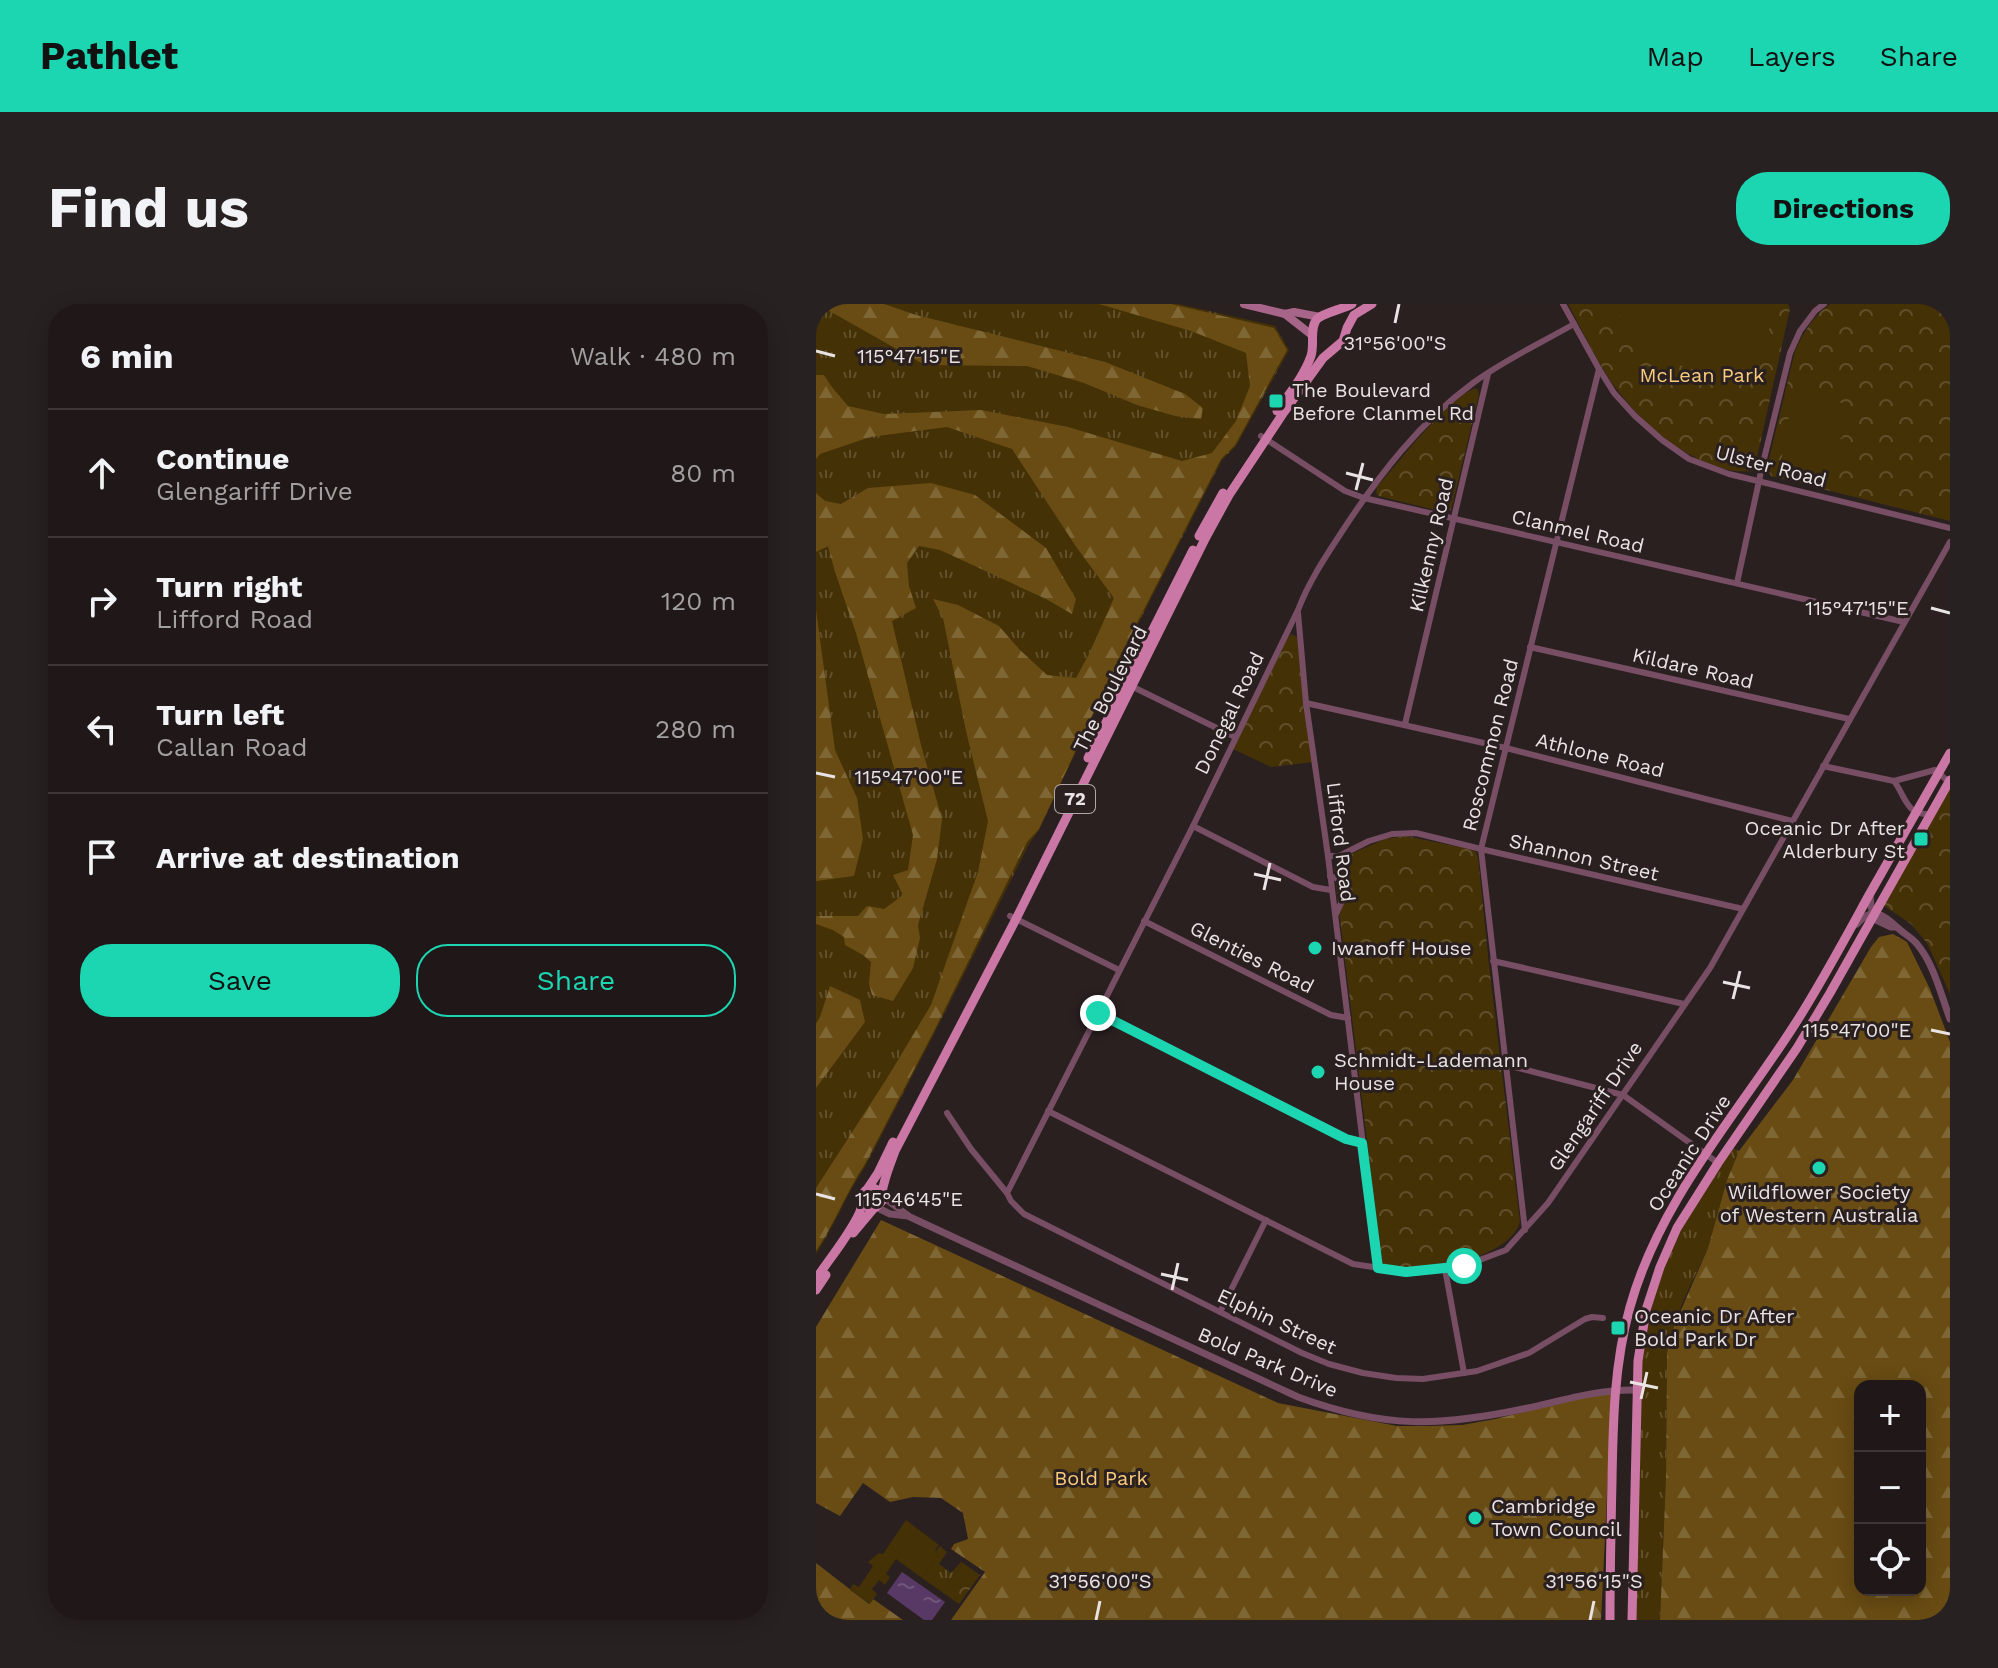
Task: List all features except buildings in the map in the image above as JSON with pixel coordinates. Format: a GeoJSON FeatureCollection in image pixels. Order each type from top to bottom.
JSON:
{"type":"FeatureCollection","features":[{"type":"Feature","properties":{"kind":"main road"},"geometry":{"type":"LineString","coordinates":[[1244,304],[1285,314],[1322,346],[1336,347]]}},
{"type":"Feature","properties":{"kind":"main road"},"geometry":{"type":"LineString","coordinates":[[1325,315],[1352,304]]}},
{"type":"Feature","properties":{"kind":"main road","name":"72"},"geometry":{"type":"LineString","coordinates":[[1336,347],[1343,341],[1354,315],[1372,304]]}},
{"type":"Feature","properties":{"kind":"main road"},"geometry":{"type":"LineString","coordinates":[[1285,314],[1294,312],[1343,319],[1347,328]]}},
{"type":"Feature","properties":{"kind":"main road","name":"72"},"geometry":{"type":"LineString","coordinates":[[1314,338],[1313,327],[1325,315]]}},
{"type":"Feature","properties":{"kind":"main road","name":"The Boulevard"},"geometry":{"type":"LineString","coordinates":[[816,1290],[854,1232],[880,1205],[884,1176],[895,1151],[1128,685],[1229,495],[1308,363],[1314,338]]}},
{"type":"Feature","properties":{"kind":"main road","name":"The Boulevard"},"geometry":{"type":"LineString","coordinates":[[1263,437],[1323,358],[1336,347]]}},
{"type":"Feature","properties":{"kind":"main road","name":"Oceanic Drive"},"geometry":{"type":"LineString","coordinates":[[1610,1620],[1615,1389],[1622,1341],[1641,1275],[1665,1221],[1797,1020],[1950,753]]}},
{"type":"Feature","properties":{"kind":"main road","name":"Oceanic Drive"},"geometry":{"type":"LineString","coordinates":[[1632,1620],[1638,1361],[1645,1318],[1660,1267],[1677,1228],[1830,993],[1949,781]]}},
{"type":"Feature","properties":{"kind":"main road","name":"The Boulevard"},"geometry":{"type":"LineString","coordinates":[[816,1279],[858,1217],[864,1203],[862,1196],[878,1173],[1013,917]]}},
{"type":"Feature","properties":{"kind":"main road"},"geometry":{"type":"LineString","coordinates":[[868,1188],[875,1188],[882,1195]]}},
{"type":"Feature","properties":{"kind":"main road"},"geometry":{"type":"LineString","coordinates":[[864,1203],[869,1208],[875,1208]]}},
{"type":"Feature","properties":{"kind":"street","name":"Ulster Road"},"geometry":{"type":"LineString","coordinates":[[1563,304],[1614,393],[1662,440],[1689,459],[1729,474],[1950,528]]}},
{"type":"Feature","properties":{"kind":"street"},"geometry":{"type":"LineString","coordinates":[[1737,583],[1790,353],[1800,331],[1824,304]]}},
{"type":"Feature","properties":{"kind":"street","name":"Donegal Road"},"geometry":{"type":"LineString","coordinates":[[1007,1193],[1193,826],[1307,587],[1364,498],[1439,410],[1488,372],[1574,324]]}},
{"type":"Feature","properties":{"kind":"street","name":"Roscommon Road"},"geometry":{"type":"LineString","coordinates":[[1525,1230],[1481,849],[1599,369]]}},
{"type":"Feature","properties":{"kind":"street","name":"Kilkenny Road"},"geometry":{"type":"LineString","coordinates":[[1405,724],[1488,372]]}},
{"type":"Feature","properties":{"kind":"street","name":"Clanmel Road"},"geometry":{"type":"LineString","coordinates":[[1263,437],[1345,491],[1364,498],[1904,622]]}},
{"type":"Feature","properties":{"kind":"street","name":"Glengariff Drive"},"geometry":{"type":"LineString","coordinates":[[1048,1111],[1353,1264],[1406,1272],[1445,1269],[1464,1266],[1506,1250],[1548,1203],[1710,968],[1950,542]]}},
{"type":"Feature","properties":{"kind":"street","name":"Lifford Road"},"geometry":{"type":"LineString","coordinates":[[1298,610],[1306,703],[1328,856],[1378,1268]]}},
{"type":"Feature","properties":{"kind":"street","name":"Kildare Road"},"geometry":{"type":"LineString","coordinates":[[1530,647],[1849,719]]}},
{"type":"Feature","properties":{"kind":"street"},"geometry":{"type":"LineString","coordinates":[[1128,685],[1235,737]]}},
{"type":"Feature","properties":{"kind":"street","name":"Athlone Road"},"geometry":{"type":"LineString","coordinates":[[1306,703],[1506,748],[1792,821]]}},
{"type":"Feature","properties":{"kind":"street"},"geometry":{"type":"LineString","coordinates":[[1823,766],[1894,781],[1935,770],[1949,781]]}},
{"type":"Feature","properties":{"kind":"street"},"geometry":{"type":"LineString","coordinates":[[1894,781],[1910,808],[1917,813],[1931,814]]}},
{"type":"Feature","properties":{"kind":"street"},"geometry":{"type":"LineString","coordinates":[[1193,826],[1313,887],[1331,890]]}},
{"type":"Feature","properties":{"kind":"street","name":"Shannon Street"},"geometry":{"type":"LineString","coordinates":[[1328,856],[1339,856],[1392,834],[1416,833],[1743,909]]}},
{"type":"Feature","properties":{"kind":"street"},"geometry":{"type":"LineString","coordinates":[[1330,876],[1341,880],[1344,885],[1335,916]]}},
{"type":"Feature","properties":{"kind":"street"},"geometry":{"type":"LineString","coordinates":[[1870,894],[1874,913]]}},
{"type":"Feature","properties":{"kind":"street"},"geometry":{"type":"LineString","coordinates":[[1846,937],[1861,919],[1874,913],[1888,918],[1920,947],[1950,1019]]}},
{"type":"Feature","properties":{"kind":"street"},"geometry":{"type":"LineString","coordinates":[[1013,917],[1119,970]]}},
{"type":"Feature","properties":{"kind":"street","name":"Glenties Road"},"geometry":{"type":"LineString","coordinates":[[1144,921],[1331,1015],[1348,1018]]}},
{"type":"Feature","properties":{"kind":"street"},"geometry":{"type":"LineString","coordinates":[[1493,961],[1684,1004]]}},
{"type":"Feature","properties":{"kind":"street"},"geometry":{"type":"LineString","coordinates":[[1098,1013],[1346,1139],[1362,1143]]}},
{"type":"Feature","properties":{"kind":"street"},"geometry":{"type":"LineString","coordinates":[[1507,1065],[1623,1095],[1718,1163]]}},
{"type":"Feature","properties":{"kind":"street","name":"Elphin Street"},"geometry":{"type":"LineString","coordinates":[[947,1113],[1018,1209],[1032,1219],[1302,1353],[1353,1371],[1410,1379],[1464,1373],[1529,1353],[1585,1319],[1603,1318]]}},
{"type":"Feature","properties":{"kind":"street","name":"Bold Park Drive"},"geometry":{"type":"LineString","coordinates":[[882,1195],[910,1217],[1298,1397],[1331,1409],[1396,1421],[1430,1423],[1493,1415],[1615,1389],[1637,1390]]}},
{"type":"Feature","properties":{"kind":"street","name":"Bold Park Drive"},"geometry":{"type":"LineString","coordinates":[[875,1208],[910,1217]]}},
{"type":"Feature","properties":{"kind":"street"},"geometry":{"type":"LineString","coordinates":[[1220,1312],[1266,1220]]}},
{"type":"Feature","properties":{"kind":"street"},"geometry":{"type":"LineString","coordinates":[[1445,1269],[1464,1373]]}},
{"type":"Feature","properties":{"kind":"green space"},"geometry":{"type":"Polygon","coordinates":[[[816,304],[1178,304],[1275,326],[1289,350],[1236,446],[1222,460],[1119,661],[1039,830],[1029,844],[866,1165],[816,1254],[816,304]]]}},
{"type":"Feature","properties":{"kind":"green space"},"geometry":{"type":"Polygon","coordinates":[[[817,304],[884,304],[916,315],[1105,362],[1185,394],[1203,408],[1201,419],[1175,416],[1137,405],[1084,383],[1027,366],[925,365],[817,304]]]}},
{"type":"Feature","properties":{"kind":"green space"},"geometry":{"type":"Polygon","coordinates":[[[1099,304],[1171,304],[1274,328],[1287,350],[1235,445],[1221,459],[1118,660],[1039,829],[1027,842],[934,1031],[816,1251],[816,1188],[931,1005],[978,872],[988,821],[943,618],[933,599],[958,605],[999,626],[1047,675],[1076,678],[1114,598],[1012,449],[947,427],[870,437],[820,454],[816,459],[816,375],[824,375],[848,406],[884,414],[981,410],[1068,427],[1182,461],[1212,453],[1236,421],[1250,386],[1246,353],[1191,331],[1099,304]]]}},
{"type":"Feature","properties":{"kind":"green space","name":"McLean Park"},"geometry":{"type":"Polygon","coordinates":[[[1568,304],[1788,304],[1790,309],[1754,471],[1732,471],[1713,465],[1682,450],[1653,429],[1611,381],[1568,304]]]}},
{"type":"Feature","properties":{"kind":"green space"},"geometry":{"type":"Polygon","coordinates":[[[1615,304],[1766,304],[1769,328],[1760,351],[1748,364],[1734,371],[1700,371],[1666,359],[1638,340],[1624,324],[1615,304]]]}},
{"type":"Feature","properties":{"kind":"green space"},"geometry":{"type":"Polygon","coordinates":[[[1830,304],[1950,304],[1950,521],[1771,476],[1767,467],[1795,351],[1810,325],[1830,304]]]}},
{"type":"Feature","properties":{"kind":"green space"},"geometry":{"type":"Polygon","coordinates":[[[1475,388],[1479,395],[1451,510],[1444,512],[1378,496],[1377,487],[1423,433],[1450,405],[1475,388]]]}},
{"type":"Feature","properties":{"kind":"green space"},"geometry":{"type":"Polygon","coordinates":[[[1795,392],[1821,399],[1813,431],[1787,425],[1795,392]]]}},
{"type":"Feature","properties":{"kind":"green space"},"geometry":{"type":"Polygon","coordinates":[[[1824,399],[1850,405],[1842,438],[1816,431],[1824,399]]]}},
{"type":"Feature","properties":{"kind":"green space"},"geometry":{"type":"Polygon","coordinates":[[[1789,428],[1842,439],[1834,472],[1781,460],[1789,428]]]}},
{"type":"Feature","properties":{"kind":"green space"},"geometry":{"type":"Polygon","coordinates":[[[931,483],[975,495],[1046,548],[1076,599],[1072,614],[940,550],[919,546],[907,563],[909,586],[916,608],[892,621],[942,819],[937,859],[918,925],[920,938],[913,968],[893,1001],[872,995],[869,983],[871,962],[845,945],[844,937],[816,924],[816,916],[858,916],[867,906],[884,909],[903,895],[893,875],[908,870],[913,835],[828,546],[816,552],[816,493],[825,501],[841,504],[868,488],[931,483]]]}},
{"type":"Feature","properties":{"kind":"green space"},"geometry":{"type":"Polygon","coordinates":[[[816,610],[835,750],[857,798],[863,839],[854,876],[816,881],[816,610]]]}},
{"type":"Feature","properties":{"kind":"green space"},"geometry":{"type":"Polygon","coordinates":[[[1291,634],[1297,637],[1313,762],[1271,767],[1233,749],[1291,634]]]}},
{"type":"Feature","properties":{"kind":"green space"},"geometry":{"type":"Polygon","coordinates":[[[1950,787],[1950,994],[1927,943],[1911,924],[1883,905],[1950,787]]]}},
{"type":"Feature","properties":{"kind":"green space"},"geometry":{"type":"Polygon","coordinates":[[[1406,836],[1469,849],[1476,852],[1478,857],[1520,1222],[1502,1245],[1486,1253],[1450,1265],[1415,1269],[1398,1269],[1382,1263],[1334,870],[1336,862],[1342,858],[1385,839],[1406,836]]]}},
{"type":"Feature","properties":{"kind":"green space"},"geometry":{"type":"Polygon","coordinates":[[[1893,934],[1907,942],[1930,989],[1950,1042],[1950,1620],[1660,1620],[1667,1353],[1674,1326],[1708,1248],[1727,1180],[1739,1151],[1793,1080],[1879,937],[1893,934]]]}},
{"type":"Feature","properties":{"kind":"green space"},"geometry":{"type":"Polygon","coordinates":[[[830,986],[860,1000],[865,1022],[816,1088],[816,1024],[830,986]]]}},
{"type":"Feature","properties":{"kind":"green space"},"geometry":{"type":"Polygon","coordinates":[[[1733,1148],[1739,1151],[1727,1180],[1708,1248],[1684,1299],[1667,1353],[1660,1620],[1636,1620],[1642,1361],[1650,1315],[1662,1271],[1676,1238],[1733,1148]]]}},
{"type":"Feature","properties":{"kind":"green space","name":"Bold Park"},"geometry":{"type":"Polygon","coordinates":[[[881,1220],[1278,1403],[1397,1426],[1462,1425],[1612,1391],[1601,1620],[951,1620],[985,1572],[951,1549],[954,1544],[968,1539],[963,1513],[941,1498],[913,1497],[890,1502],[863,1483],[840,1516],[816,1503],[816,1327],[881,1220]]]}},
{"type":"Feature","properties":{"kind":"green space"},"geometry":{"type":"Polygon","coordinates":[[[906,1520],[939,1545],[935,1550],[939,1554],[922,1578],[896,1559],[886,1574],[890,1577],[885,1585],[879,1580],[872,1589],[877,1594],[870,1604],[850,1590],[853,1584],[859,1587],[873,1566],[868,1562],[879,1553],[883,1554],[906,1520]]]}},
{"type":"Feature","properties":{"kind":"green space"},"geometry":{"type":"Polygon","coordinates":[[[940,1546],[947,1552],[939,1564],[951,1573],[963,1563],[942,1592],[922,1578],[939,1554],[936,1551],[940,1546]]]}},
{"type":"Feature","properties":{"kind":"green space"},"geometry":{"type":"Polygon","coordinates":[[[816,1563],[869,1604],[873,1599],[903,1620],[816,1620],[816,1563]]]}},
{"type":"Feature","properties":{"kind":"green space"},"geometry":{"type":"Polygon","coordinates":[[[963,1563],[980,1575],[959,1604],[942,1592],[963,1563]]]}},
{"type":"Feature","properties":{"kind":"water"},"geometry":{"type":"Polygon","coordinates":[[[902,1572],[945,1602],[932,1620],[924,1620],[887,1593],[902,1572]]]}},
{"type":"Feature","properties":{"kind":"place","name":"The Boulevard Before Clanmel Rd"},"geometry":{"type":"Point","coordinates":[1276,401]}},
{"type":"Feature","properties":{"kind":"place","name":"Oceanic Dr After Alderbury St"},"geometry":{"type":"Point","coordinates":[1921,839]}},
{"type":"Feature","properties":{"kind":"place","name":"Iwanoff House"},"geometry":{"type":"Point","coordinates":[1315,948]}},
{"type":"Feature","properties":{"kind":"place","name":"Schmidt-Lademann House"},"geometry":{"type":"Point","coordinates":[1318,1072]}},
{"type":"Feature","properties":{"kind":"place","name":"Wildflower Society of Western Australia"},"geometry":{"type":"Point","coordinates":[1819,1168]}},
{"type":"Feature","properties":{"kind":"place","name":"Oceanic Dr After Bold Park Dr"},"geometry":{"type":"Point","coordinates":[1618,1328]}},
{"type":"Feature","properties":{"kind":"place","name":"Cambridge Town Council"},"geometry":{"type":"Point","coordinates":[1475,1518]}},
{"type":"Feature","properties":{"kind":"route"},"geometry":{"type":"LineString","coordinates":[[1098,1013],[1346,1139],[1362,1143],[1378,1268],[1406,1272],[1464,1266]]}}]}
